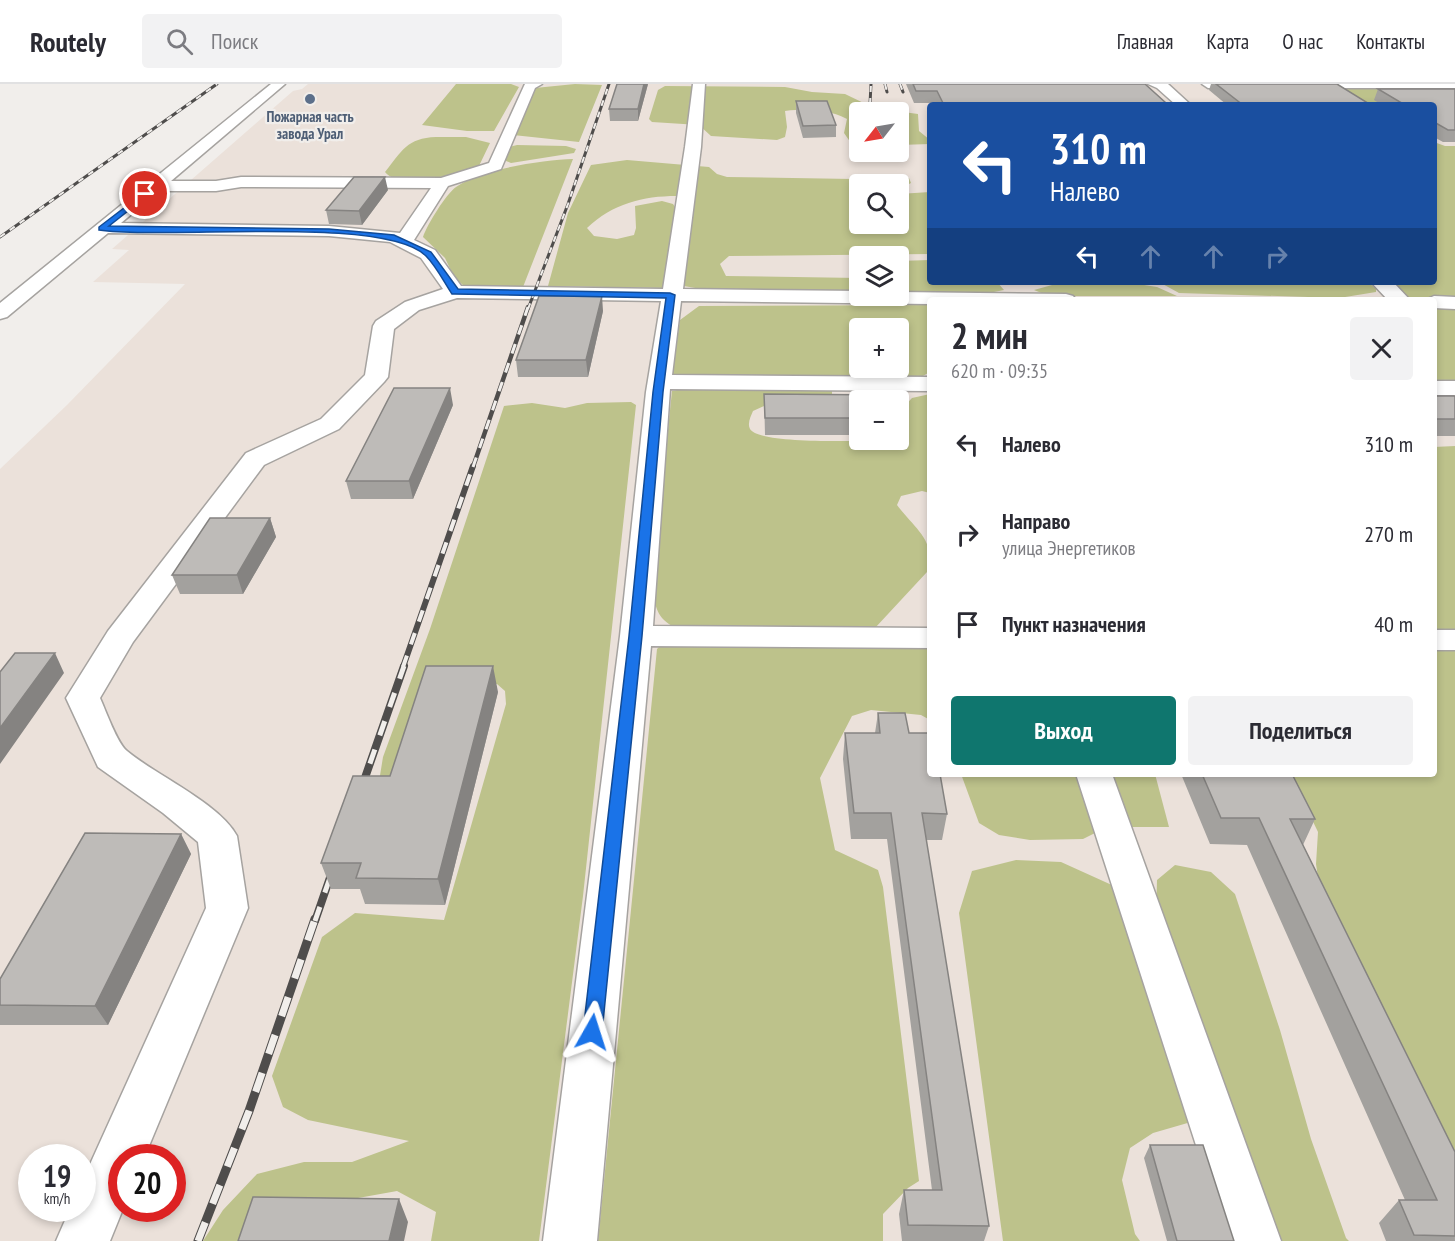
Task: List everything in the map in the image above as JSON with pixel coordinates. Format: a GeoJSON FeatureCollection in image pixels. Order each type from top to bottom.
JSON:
{"type":"FeatureCollection","features":[{"type":"Feature","properties":{"kind":"street"},"geometry":{"type":"LineString","coordinates":[[0,314],[279,84]]}},
{"type":"Feature","properties":{"kind":"street"},"geometry":{"type":"LineString","coordinates":[[154,186],[216,186],[241,182],[442,183],[495,166],[530,86],[536,84]]}},
{"type":"Feature","properties":{"kind":"street"},"geometry":{"type":"LineString","coordinates":[[570,1241],[636,636],[660,382],[670,295],[693,147],[699,84]]}},
{"type":"Feature","properties":{"kind":"street"},"geometry":{"type":"LineString","coordinates":[[1154,84],[1160,84],[1181,102]]}},
{"type":"Feature","properties":{"kind":"street"},"geometry":{"type":"LineString","coordinates":[[1208,84],[1455,84]]}},
{"type":"Feature","properties":{"kind":"street"},"geometry":{"type":"LineString","coordinates":[[1267,84],[1284,98]]}},
{"type":"Feature","properties":{"kind":"street"},"geometry":{"type":"LineString","coordinates":[[335,198],[349,182]]}},
{"type":"Feature","properties":{"kind":"street"},"geometry":{"type":"LineString","coordinates":[[404,242],[442,183]]}},
{"type":"Feature","properties":{"kind":"street"},"geometry":{"type":"LineString","coordinates":[[307,231],[321,215]]}},
{"type":"Feature","properties":{"kind":"street"},"geometry":{"type":"LineString","coordinates":[[102,228],[307,231],[394,237],[428,254],[455,292]]}},
{"type":"Feature","properties":{"kind":"street"},"geometry":{"type":"LineString","coordinates":[[1384,285],[1397,297]]}},
{"type":"Feature","properties":{"kind":"street"},"geometry":{"type":"LineString","coordinates":[[83,1241],[227,908],[217,836],[176,803],[111,758],[83,698],[119,638],[255,459],[330,424],[376,378],[384,326],[412,306],[455,292],[927,298]]}},
{"type":"Feature","properties":{"kind":"street"},"geometry":{"type":"LineString","coordinates":[[1437,302],[1455,303]]}},
{"type":"Feature","properties":{"kind":"street"},"geometry":{"type":"LineString","coordinates":[[660,382],[927,384]]}},
{"type":"Feature","properties":{"kind":"street"},"geometry":{"type":"LineString","coordinates":[[1437,388],[1455,387]]}},
{"type":"Feature","properties":{"kind":"street"},"geometry":{"type":"LineString","coordinates":[[636,636],[927,638]]}},
{"type":"Feature","properties":{"kind":"street"},"geometry":{"type":"LineString","coordinates":[[1437,640],[1455,640]]}},
{"type":"Feature","properties":{"kind":"street"},"geometry":{"type":"LineString","coordinates":[[1095,777],[1254,1241]]}},
{"type":"Feature","properties":{"kind":"shaded area"},"geometry":{"type":"Polygon","coordinates":[[[308,84],[1455,84],[1455,1241],[0,1241],[0,469],[67,405],[185,284],[93,282],[129,250],[112,249],[293,91],[302,89],[308,84]]]}},
{"type":"Feature","properties":{"kind":"green space"},"geometry":{"type":"Polygon","coordinates":[[[456,84],[511,84],[519,87],[494,131],[467,131],[422,125],[456,84]]]}},
{"type":"Feature","properties":{"kind":"green space"},"geometry":{"type":"Polygon","coordinates":[[[575,84],[602,85],[579,142],[513,135],[535,88],[575,84]]]}},
{"type":"Feature","properties":{"kind":"green space"},"geometry":{"type":"Polygon","coordinates":[[[665,86],[785,87],[812,92],[845,94],[862,102],[849,102],[849,140],[844,133],[847,119],[825,111],[785,111],[787,127],[785,137],[777,140],[711,136],[699,125],[652,122],[649,119],[658,90],[665,86]]]}},
{"type":"Feature","properties":{"kind":"green space"},"geometry":{"type":"Polygon","coordinates":[[[1286,87],[1455,88],[1455,98],[1421,102],[1352,102],[1286,87]]]}},
{"type":"Feature","properties":{"kind":"green space"},"geometry":{"type":"Polygon","coordinates":[[[909,113],[918,114],[919,131],[927,138],[927,144],[909,145],[909,113]]]}},
{"type":"Feature","properties":{"kind":"green space"},"geometry":{"type":"Polygon","coordinates":[[[436,137],[466,137],[490,143],[478,168],[415,180],[402,180],[385,172],[406,147],[418,140],[436,137]]]}},
{"type":"Feature","properties":{"kind":"green space"},"geometry":{"type":"Polygon","coordinates":[[[1437,143],[1455,146],[1455,298],[1407,297],[1393,285],[1437,285],[1437,143]]]}},
{"type":"Feature","properties":{"kind":"green space"},"geometry":{"type":"Polygon","coordinates":[[[517,145],[566,146],[576,149],[574,153],[511,163],[506,161],[506,152],[509,147],[517,145]]]}},
{"type":"Feature","properties":{"kind":"green space"},"geometry":{"type":"Polygon","coordinates":[[[573,159],[523,287],[478,289],[464,286],[454,277],[445,258],[423,237],[447,196],[467,181],[496,170],[546,161],[573,159]]]}},
{"type":"Feature","properties":{"kind":"green space"},"geometry":{"type":"Polygon","coordinates":[[[627,160],[709,167],[717,174],[727,177],[849,179],[849,234],[909,234],[909,193],[927,192],[927,254],[909,254],[909,246],[849,246],[849,255],[729,256],[720,264],[726,276],[849,278],[849,292],[701,289],[678,285],[688,253],[685,244],[683,196],[657,197],[620,206],[597,219],[587,228],[594,236],[617,239],[634,235],[635,206],[662,201],[673,204],[677,210],[667,256],[665,288],[548,286],[568,213],[591,165],[627,160]]]}},
{"type":"Feature","properties":{"kind":"green space"},"geometry":{"type":"Polygon","coordinates":[[[927,260],[927,285],[1000,285],[1004,290],[984,294],[909,293],[909,261],[927,260]]]}},
{"type":"Feature","properties":{"kind":"green space"},"geometry":{"type":"Polygon","coordinates":[[[1052,285],[1144,285],[1157,287],[1177,296],[1049,296],[1034,290],[1052,285]]]}},
{"type":"Feature","properties":{"kind":"green space"},"geometry":{"type":"Polygon","coordinates":[[[1164,285],[1371,285],[1376,289],[1376,292],[1345,297],[1179,293],[1164,285]]]}},
{"type":"Feature","properties":{"kind":"green space"},"geometry":{"type":"Polygon","coordinates":[[[927,305],[927,374],[921,377],[909,377],[909,318],[849,318],[849,376],[672,375],[680,320],[699,306],[927,305]]]}},
{"type":"Feature","properties":{"kind":"green space"},"geometry":{"type":"Polygon","coordinates":[[[1437,306],[1455,306],[1455,382],[1437,381],[1437,306]]]}},
{"type":"Feature","properties":{"kind":"green space"},"geometry":{"type":"Polygon","coordinates":[[[698,386],[824,387],[832,391],[832,398],[764,406],[753,411],[749,427],[758,434],[774,438],[849,441],[849,450],[909,450],[909,401],[912,398],[927,395],[927,492],[922,491],[901,496],[897,505],[927,543],[927,572],[875,628],[672,626],[659,613],[652,585],[672,391],[698,386]]]}},
{"type":"Feature","properties":{"kind":"green space"},"geometry":{"type":"Polygon","coordinates":[[[631,402],[636,405],[583,896],[539,1241],[431,1241],[436,1212],[397,1191],[258,1216],[248,1241],[203,1241],[223,1210],[257,1174],[304,1162],[352,1162],[409,1141],[308,1120],[283,1107],[272,1076],[322,937],[355,913],[444,920],[506,704],[505,691],[497,684],[461,679],[397,787],[378,788],[383,757],[430,629],[504,406],[532,403],[565,408],[587,403],[631,402]]]}},
{"type":"Feature","properties":{"kind":"green space"},"geometry":{"type":"Polygon","coordinates":[[[1455,446],[1455,629],[1437,629],[1437,447],[1455,446]]]}},
{"type":"Feature","properties":{"kind":"green space"},"geometry":{"type":"Polygon","coordinates":[[[663,643],[927,644],[927,718],[921,715],[871,710],[852,716],[820,778],[835,850],[878,870],[883,887],[919,1181],[908,1188],[883,1214],[883,1241],[598,1241],[657,649],[663,643]]]}},
{"type":"Feature","properties":{"kind":"green space"},"geometry":{"type":"Polygon","coordinates":[[[1437,650],[1455,650],[1455,1180],[1322,904],[1316,864],[1318,832],[1291,777],[1437,777],[1437,650]]]}},
{"type":"Feature","properties":{"kind":"green space"},"geometry":{"type":"Polygon","coordinates":[[[962,777],[1086,777],[1103,829],[1083,839],[1030,840],[999,835],[979,823],[962,777]]]}},
{"type":"Feature","properties":{"kind":"green space"},"geometry":{"type":"Polygon","coordinates":[[[1114,777],[1156,777],[1169,827],[1132,827],[1114,777]]]}},
{"type":"Feature","properties":{"kind":"green space"},"geometry":{"type":"Polygon","coordinates":[[[1016,860],[1061,862],[1114,886],[1191,1122],[1153,1133],[1130,1148],[1122,1180],[1135,1234],[1140,1241],[1003,1241],[959,913],[972,871],[1016,860]]]}},
{"type":"Feature","properties":{"kind":"green space"},"geometry":{"type":"Polygon","coordinates":[[[1175,865],[1211,872],[1235,894],[1280,1030],[1311,1139],[1349,1241],[1276,1241],[1156,917],[1157,880],[1175,865]]]}},
{"type":"Feature","properties":{"kind":"building"},"geometry":{"type":"Polygon","coordinates":[[[617,84],[644,84],[638,109],[609,109],[617,84]]]}},
{"type":"Feature","properties":{"kind":"building"},"geometry":{"type":"Polygon","coordinates":[[[913,84],[1145,84],[1165,102],[942,102],[937,91],[916,91],[913,84]]]}},
{"type":"Feature","properties":{"kind":"building"},"geometry":{"type":"Polygon","coordinates":[[[1216,84],[1337,84],[1366,102],[1239,102],[1216,84]]]}},
{"type":"Feature","properties":{"kind":"building"},"geometry":{"type":"Polygon","coordinates":[[[1378,89],[1455,89],[1455,130],[1448,130],[1437,124],[1437,102],[1400,102],[1378,89]]]}},
{"type":"Feature","properties":{"kind":"building"},"geometry":{"type":"Polygon","coordinates":[[[796,101],[827,101],[836,125],[803,126],[796,101]]]}},
{"type":"Feature","properties":{"kind":"building"},"geometry":{"type":"Polygon","coordinates":[[[354,177],[385,177],[359,211],[326,210],[354,177]]]}},
{"type":"Feature","properties":{"kind":"building"},"geometry":{"type":"Polygon","coordinates":[[[539,296],[602,296],[586,360],[516,360],[539,296]]]}},
{"type":"Feature","properties":{"kind":"building"},"geometry":{"type":"Polygon","coordinates":[[[394,388],[450,388],[409,481],[346,481],[394,388]]]}},
{"type":"Feature","properties":{"kind":"building"},"geometry":{"type":"Polygon","coordinates":[[[764,394],[849,395],[849,418],[765,418],[764,394]]]}},
{"type":"Feature","properties":{"kind":"building"},"geometry":{"type":"Polygon","coordinates":[[[1437,396],[1455,397],[1455,419],[1437,419],[1437,396]]]}},
{"type":"Feature","properties":{"kind":"building"},"geometry":{"type":"Polygon","coordinates":[[[210,518],[270,518],[237,575],[172,575],[210,518]]]}},
{"type":"Feature","properties":{"kind":"building"},"geometry":{"type":"Polygon","coordinates":[[[15,653],[55,653],[0,728],[0,672],[15,653]]]}},
{"type":"Feature","properties":{"kind":"building"},"geometry":{"type":"Polygon","coordinates":[[[426,666],[493,666],[438,879],[356,878],[361,863],[321,863],[353,776],[390,776],[426,666]]]}},
{"type":"Feature","properties":{"kind":"building"},"geometry":{"type":"Polygon","coordinates":[[[878,713],[905,713],[909,733],[927,733],[927,777],[941,777],[947,814],[922,813],[989,1226],[908,1225],[904,1190],[942,1190],[891,813],[854,813],[845,733],[880,733],[878,713]]]}},
{"type":"Feature","properties":{"kind":"building"},"geometry":{"type":"Polygon","coordinates":[[[1203,777],[1294,777],[1315,819],[1290,819],[1455,1152],[1455,1236],[1414,1235],[1399,1200],[1437,1200],[1259,818],[1221,818],[1203,777]]]}},
{"type":"Feature","properties":{"kind":"building"},"geometry":{"type":"Polygon","coordinates":[[[85,833],[181,834],[95,1006],[0,1005],[0,979],[85,833]]]}},
{"type":"Feature","properties":{"kind":"building"},"geometry":{"type":"Polygon","coordinates":[[[1150,1145],[1203,1145],[1234,1241],[1177,1241],[1150,1145]]]}},
{"type":"Feature","properties":{"kind":"building"},"geometry":{"type":"Polygon","coordinates":[[[253,1197],[399,1199],[389,1241],[238,1241],[253,1197]]]}},
{"type":"Feature","properties":{"kind":"railway"},"geometry":{"type":"LineString","coordinates":[[0,237],[217,84]]}},
{"type":"Feature","properties":{"kind":"railway"},"geometry":{"type":"LineString","coordinates":[[528,309],[568,204],[609,84]]}},
{"type":"Feature","properties":{"kind":"railway"},"geometry":{"type":"LineString","coordinates":[[870,102],[871,84]]}},
{"type":"Feature","properties":{"kind":"railway"},"geometry":{"type":"LineString","coordinates":[[885,84],[887,92]]}},
{"type":"Feature","properties":{"kind":"railway"},"geometry":{"type":"LineString","coordinates":[[900,84],[903,92]]}},
{"type":"Feature","properties":{"kind":"railway"},"geometry":{"type":"LineString","coordinates":[[473,467],[528,307]]}},
{"type":"Feature","properties":{"kind":"railway"},"geometry":{"type":"LineString","coordinates":[[403,667],[473,466]]}},
{"type":"Feature","properties":{"kind":"railway"},"geometry":{"type":"LineString","coordinates":[[360,792],[404,666]]}},
{"type":"Feature","properties":{"kind":"railway"},"geometry":{"type":"LineString","coordinates":[[315,921],[334,866]]}},
{"type":"Feature","properties":{"kind":"railway"},"geometry":{"type":"LineString","coordinates":[[198,1241],[249,1111],[315,919]]}},
{"type":"Feature","properties":{"kind":"place","name":"Пожарная часть завода Урал"},"geometry":{"type":"Point","coordinates":[310,99]}},
{"type":"Feature","properties":{"kind":"route"},"geometry":{"type":"LineString","coordinates":[[145,194],[102,228],[329,231],[394,237],[428,254],[455,292],[670,295],[658,392],[636,636],[592,1032]]}}]}
